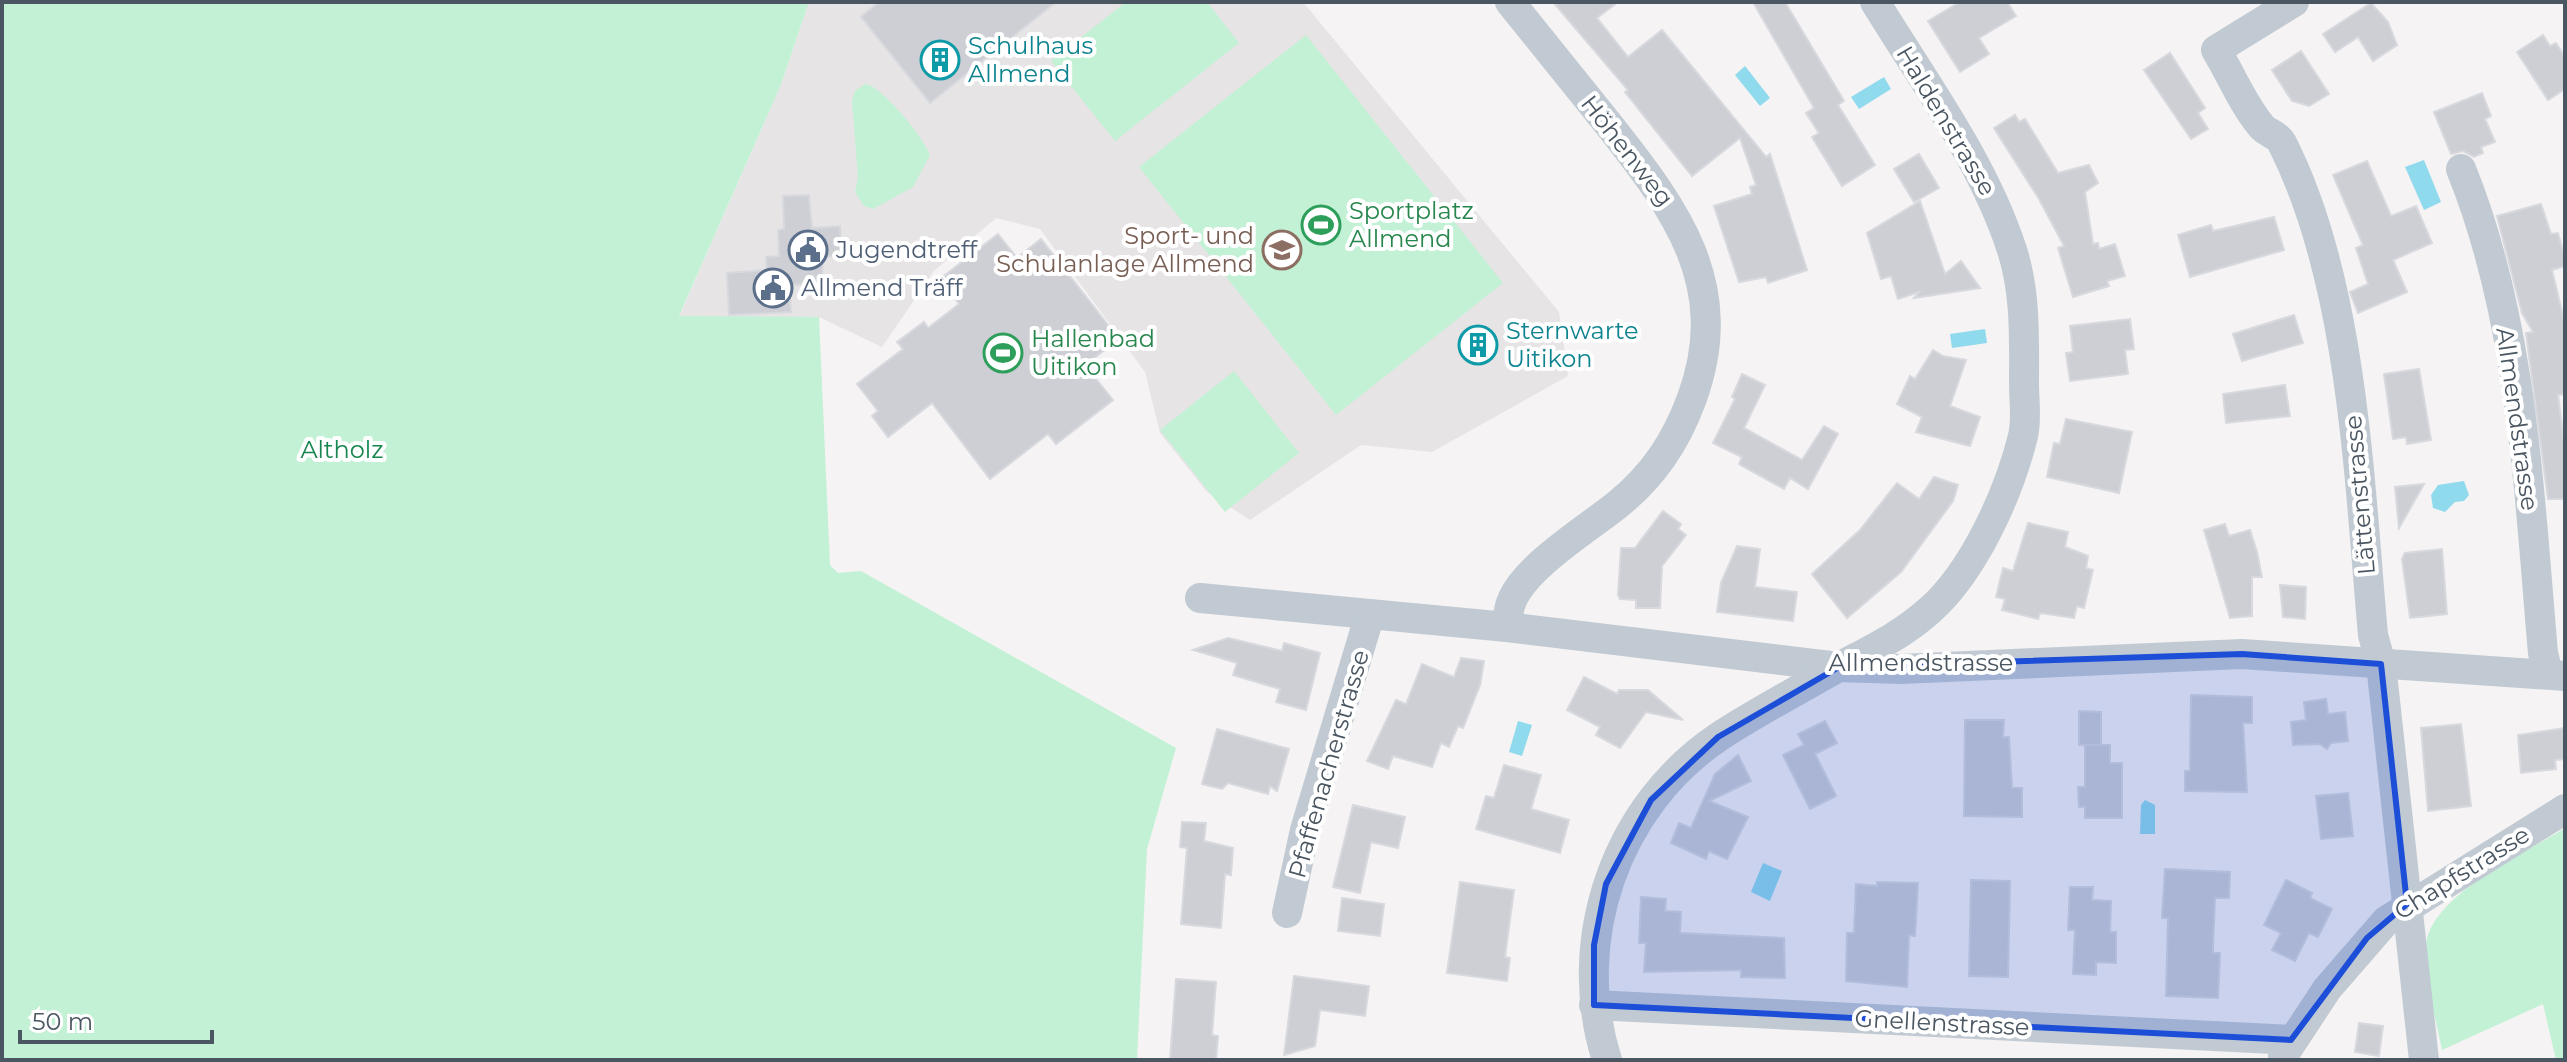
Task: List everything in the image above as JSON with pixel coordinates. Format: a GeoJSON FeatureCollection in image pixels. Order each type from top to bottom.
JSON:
{"type":"FeatureCollection","features":[{"type":"Feature","properties":{"kind":"street","name":"Höhenweg"},"geometry":{"type":"LineString","coordinates":[[1507,627],[1511,602],[1527,578],[1640,486],[1678,436],[1703,367],[1706,315],[1702,281],[1692,246],[1662,192],[1510,2]]}},
{"type":"Feature","properties":{"kind":"street","name":"Haldenstrasse"},"geometry":{"type":"LineString","coordinates":[[1607,1060],[1594,1005],[1594,945],[1606,884],[1651,800],[1718,737],[1839,667],[1890,642],[1932,608],[1987,536],[2024,434],[2024,312],[2013,254],[1990,191],[1875,2]]}},
{"type":"Feature","properties":{"kind":"street","name":"Lättenstrasse"},"geometry":{"type":"LineString","coordinates":[[2294,2],[2216,50],[2264,129],[2282,143],[2318,242],[2335,307],[2352,402],[2373,635],[2381,664],[2424,1060]]}},
{"type":"Feature","properties":{"kind":"street","name":"Allmendstrasse"},"geometry":{"type":"LineString","coordinates":[[2461,169],[2473,196],[2508,334],[2526,456],[2543,653],[2557,675]]}},
{"type":"Feature","properties":{"kind":"street","name":"Allmendstrasse"},"geometry":{"type":"LineString","coordinates":[[1200,598],[1507,627],[1839,667],[1900,669],[2242,654],[2557,675]]}},
{"type":"Feature","properties":{"kind":"street","name":"Pfaffenacherstrasse"},"geometry":{"type":"LineString","coordinates":[[1287,913],[1305,830],[1370,614]]}},
{"type":"Feature","properties":{"kind":"street","name":"Chapfstrasse"},"geometry":{"type":"LineString","coordinates":[[2286,1050],[2367,938],[2407,904],[2565,809]]}},
{"type":"Feature","properties":{"kind":"street","name":"Gnellenstrasse"},"geometry":{"type":"LineString","coordinates":[[1594,1005],[2286,1050]]}},
{"type":"Feature","properties":{"kind":"highlighted area"},"geometry":{"type":"Polygon","coordinates":[[[2242,654],[2381,664],[2407,904],[2367,938],[2291,1040],[1594,1005],[1594,945],[1606,884],[1651,800],[1718,737],[1839,667],[2242,654]]]}},
{"type":"Feature","properties":{"kind":"shaded area","name":"Sport- und Schulanlage Allmend"},"geometry":{"type":"Polygon","coordinates":[[[809,2],[1303,2],[1559,312],[1568,376],[1432,452],[1361,445],[1250,520],[1207,492],[1160,433],[1145,372],[1040,229],[996,218],[934,271],[882,347],[819,317],[679,317],[780,87],[809,2]]]}},
{"type":"Feature","properties":{"kind":"green space","name":"Altholz"},"geometry":{"type":"Polygon","coordinates":[[[2,2],[809,2],[780,87],[679,316],[819,317],[830,565],[838,573],[861,571],[1176,748],[1147,849],[1137,1060],[2,1060],[2,2]]]}},
{"type":"Feature","properties":{"kind":"green space"},"geometry":{"type":"Polygon","coordinates":[[[1126,2],[1207,2],[1239,43],[1115,141],[1051,61],[1126,2]]]}},
{"type":"Feature","properties":{"kind":"green space","name":"Sportplatz Allmend"},"geometry":{"type":"Polygon","coordinates":[[[1306,35],[1503,283],[1336,415],[1139,167],[1306,35]]]}},
{"type":"Feature","properties":{"kind":"green space"},"geometry":{"type":"Polygon","coordinates":[[[865,84],[881,93],[902,114],[930,155],[913,187],[873,209],[864,206],[855,192],[858,177],[852,101],[855,91],[865,84]]]}},
{"type":"Feature","properties":{"kind":"green space"},"geometry":{"type":"Polygon","coordinates":[[[1234,371],[1299,453],[1225,512],[1160,430],[1234,371]]]}},
{"type":"Feature","properties":{"kind":"green space"},"geometry":{"type":"Polygon","coordinates":[[[2565,828],[2565,1060],[2556,1060],[2543,1004],[2442,1050],[2426,971],[2426,945],[2432,927],[2444,909],[2483,877],[2565,828]]]}},
{"type":"Feature","properties":{"kind":"water"},"geometry":{"type":"Polygon","coordinates":[[[1745,66],[1770,98],[1760,106],[1735,75],[1745,66]]]}},
{"type":"Feature","properties":{"kind":"water"},"geometry":{"type":"Polygon","coordinates":[[[1884,77],[1891,89],[1859,109],[1851,97],[1884,77]]]}},
{"type":"Feature","properties":{"kind":"water"},"geometry":{"type":"Polygon","coordinates":[[[2424,160],[2441,202],[2424,210],[2405,167],[2424,160]]]}},
{"type":"Feature","properties":{"kind":"water"},"geometry":{"type":"Polygon","coordinates":[[[1985,329],[1987,343],[1952,348],[1950,334],[1985,329]]]}},
{"type":"Feature","properties":{"kind":"water"},"geometry":{"type":"Polygon","coordinates":[[[2464,481],[2469,495],[2464,501],[2455,502],[2445,512],[2433,508],[2431,495],[2438,485],[2464,481]]]}},
{"type":"Feature","properties":{"kind":"water"},"geometry":{"type":"Polygon","coordinates":[[[1518,721],[1532,725],[1522,756],[1509,752],[1518,721]]]}},
{"type":"Feature","properties":{"kind":"water"},"geometry":{"type":"Polygon","coordinates":[[[2145,800],[2155,805],[2155,834],[2140,834],[2141,805],[2145,800]]]}},
{"type":"Feature","properties":{"kind":"water"},"geometry":{"type":"Polygon","coordinates":[[[1763,863],[1782,871],[1770,901],[1751,892],[1763,863]]]}},
{"type":"Feature","properties":{"kind":"building","name":"Schulhaus Allmend"},"geometry":{"type":"Polygon","coordinates":[[[879,2],[1056,2],[930,103],[861,17],[879,2]]]}},
{"type":"Feature","properties":{"kind":"building"},"geometry":{"type":"Polygon","coordinates":[[[1553,2],[1618,2],[1597,18],[1628,57],[1662,30],[1766,157],[1770,154],[1807,270],[1768,283],[1766,277],[1739,282],[1714,206],[1752,194],[1750,187],[1756,185],[1740,138],[1692,176],[1625,92],[1628,90],[1553,2]]]}},
{"type":"Feature","properties":{"kind":"building"},"geometry":{"type":"Polygon","coordinates":[[[1753,2],[1785,2],[1844,101],[1838,105],[1875,165],[1842,186],[1812,137],[1819,133],[1806,113],[1814,108],[1753,2]]]}},
{"type":"Feature","properties":{"kind":"building"},"geometry":{"type":"Polygon","coordinates":[[[1960,2],[2007,2],[2016,16],[1979,38],[1989,54],[1960,72],[1928,21],[1960,2]]]}},
{"type":"Feature","properties":{"kind":"building"},"geometry":{"type":"Polygon","coordinates":[[[2371,3],[2388,22],[2397,45],[2373,61],[2358,37],[2335,52],[2323,34],[2371,3]]]}},
{"type":"Feature","properties":{"kind":"building"},"geometry":{"type":"Polygon","coordinates":[[[2543,35],[2550,46],[2556,43],[2565,57],[2565,89],[2548,100],[2517,52],[2543,35]]]}},
{"type":"Feature","properties":{"kind":"building"},"geometry":{"type":"Polygon","coordinates":[[[2301,51],[2329,94],[2309,106],[2292,101],[2272,70],[2301,51]]]}},
{"type":"Feature","properties":{"kind":"building"},"geometry":{"type":"Polygon","coordinates":[[[2170,53],[2205,108],[2198,113],[2208,129],[2191,139],[2144,70],[2170,53]]]}},
{"type":"Feature","properties":{"kind":"building"},"geometry":{"type":"Polygon","coordinates":[[[2482,93],[2491,116],[2485,119],[2495,142],[2481,147],[2483,153],[2474,157],[2463,151],[2451,154],[2434,112],[2482,93]]]}},
{"type":"Feature","properties":{"kind":"building"},"geometry":{"type":"Polygon","coordinates":[[[2015,115],[2019,122],[2025,119],[2058,173],[2089,165],[2098,183],[2085,192],[2093,244],[2098,243],[2099,249],[2115,244],[2125,276],[2107,281],[2109,286],[2073,297],[2058,248],[2064,246],[2039,199],[1994,128],[2015,115]]]}},
{"type":"Feature","properties":{"kind":"building"},"geometry":{"type":"Polygon","coordinates":[[[1919,154],[1939,188],[1914,202],[1894,169],[1919,154]]]}},
{"type":"Feature","properties":{"kind":"building"},"geometry":{"type":"Polygon","coordinates":[[[2367,161],[2391,216],[2416,206],[2432,243],[2393,260],[2407,292],[2358,313],[2350,292],[2368,284],[2356,248],[2363,245],[2333,175],[2367,161]]]}},
{"type":"Feature","properties":{"kind":"building"},"geometry":{"type":"Polygon","coordinates":[[[809,195],[812,228],[840,226],[841,256],[822,257],[823,283],[789,285],[791,312],[729,315],[727,273],[767,270],[766,257],[779,256],[778,230],[784,229],[783,196],[809,195]]]}},
{"type":"Feature","properties":{"kind":"building"},"geometry":{"type":"Polygon","coordinates":[[[1920,201],[1945,274],[1961,261],[1980,288],[1914,298],[1919,292],[1898,299],[1891,276],[1881,279],[1867,233],[1920,201]]]}},
{"type":"Feature","properties":{"kind":"building"},"geometry":{"type":"Polygon","coordinates":[[[2541,204],[2551,234],[2558,233],[2565,258],[2565,266],[2552,270],[2565,324],[2565,394],[2558,395],[2565,450],[2565,499],[2548,499],[2526,333],[2533,332],[2522,313],[2497,216],[2541,204]]]}},
{"type":"Feature","properties":{"kind":"building"},"geometry":{"type":"Polygon","coordinates":[[[2274,217],[2284,250],[2190,277],[2178,235],[2211,225],[2213,231],[2274,217]]]}},
{"type":"Feature","properties":{"kind":"building","name":"Hallenbad Uitikon"},"geometry":{"type":"Polygon","coordinates":[[[998,234],[1017,258],[1041,239],[1119,339],[1085,365],[1113,400],[1056,444],[1048,434],[990,479],[932,403],[888,437],[872,416],[878,411],[857,384],[903,349],[897,342],[924,322],[928,328],[959,304],[940,279],[998,234]]]}},
{"type":"Feature","properties":{"kind":"building"},"geometry":{"type":"Polygon","coordinates":[[[2294,315],[2303,343],[2242,361],[2233,334],[2294,315]]]}},
{"type":"Feature","properties":{"kind":"building"},"geometry":{"type":"Polygon","coordinates":[[[2130,319],[2134,349],[2125,350],[2128,374],[2070,381],[2066,353],[2073,352],[2070,326],[2130,319]]]}},
{"type":"Feature","properties":{"kind":"building","name":"Sternwarte Uitikon"},"geometry":{"type":"Polygon","coordinates":[[[1474,336],[1482,336],[1488,346],[1482,356],[1474,356],[1468,350],[1468,342],[1474,336]]]}},
{"type":"Feature","properties":{"kind":"building"},"geometry":{"type":"Polygon","coordinates":[[[1933,350],[1943,356],[1966,360],[1950,406],[1980,417],[1970,446],[1916,432],[1922,417],[1897,404],[1910,376],[1915,379],[1933,350]]]}},
{"type":"Feature","properties":{"kind":"building"},"geometry":{"type":"Polygon","coordinates":[[[2419,369],[2431,440],[2407,444],[2406,437],[2393,439],[2384,374],[2419,369]]]}},
{"type":"Feature","properties":{"kind":"building"},"geometry":{"type":"Polygon","coordinates":[[[1742,374],[1765,385],[1744,428],[1802,460],[1824,426],[1838,434],[1808,489],[1790,478],[1784,489],[1739,464],[1742,457],[1713,443],[1735,399],[1732,397],[1742,374]]]}},
{"type":"Feature","properties":{"kind":"building"},"geometry":{"type":"Polygon","coordinates":[[[2285,385],[2290,416],[2226,423],[2223,394],[2285,385]]]}},
{"type":"Feature","properties":{"kind":"building"},"geometry":{"type":"Polygon","coordinates":[[[2066,419],[2132,432],[2119,493],[2047,477],[2054,443],[2060,444],[2066,419]]]}},
{"type":"Feature","properties":{"kind":"building"},"geometry":{"type":"Polygon","coordinates":[[[1934,477],[1958,485],[1953,501],[1901,572],[1847,618],[1812,574],[1860,530],[1897,483],[1919,499],[1934,477]]]}},
{"type":"Feature","properties":{"kind":"building"},"geometry":{"type":"Polygon","coordinates":[[[2424,484],[2399,528],[2395,487],[2424,484]]]}},
{"type":"Feature","properties":{"kind":"building"},"geometry":{"type":"Polygon","coordinates":[[[1663,511],[1681,524],[1678,529],[1686,535],[1662,566],[1660,608],[1636,608],[1636,600],[1620,599],[1618,595],[1621,548],[1635,548],[1663,511]]]}},
{"type":"Feature","properties":{"kind":"building"},"geometry":{"type":"Polygon","coordinates":[[[2028,523],[2068,532],[2065,547],[2088,556],[2086,568],[2093,570],[2084,608],[2077,606],[2074,618],[2040,613],[2038,619],[2002,610],[2005,599],[1996,597],[2003,568],[2013,571],[2028,523]]]}},
{"type":"Feature","properties":{"kind":"building"},"geometry":{"type":"Polygon","coordinates":[[[2225,524],[2229,536],[2250,530],[2257,552],[2262,577],[2252,577],[2252,616],[2230,618],[2204,530],[2225,524]]]}},
{"type":"Feature","properties":{"kind":"building"},"geometry":{"type":"Polygon","coordinates":[[[1737,546],[1760,549],[1755,587],[1797,592],[1793,621],[1717,612],[1721,583],[1737,546]]]}},
{"type":"Feature","properties":{"kind":"building"},"geometry":{"type":"Polygon","coordinates":[[[2442,549],[2447,614],[2410,618],[2402,559],[2405,553],[2442,549]]]}},
{"type":"Feature","properties":{"kind":"building"},"geometry":{"type":"Polygon","coordinates":[[[2280,585],[2306,587],[2305,619],[2283,617],[2280,585]]]}},
{"type":"Feature","properties":{"kind":"building"},"geometry":{"type":"Polygon","coordinates":[[[1228,638],[1282,651],[1284,643],[1320,653],[1306,710],[1276,702],[1280,689],[1233,675],[1237,663],[1193,650],[1228,638]]]}},
{"type":"Feature","properties":{"kind":"building"},"geometry":{"type":"Polygon","coordinates":[[[1461,658],[1484,661],[1480,685],[1463,728],[1458,726],[1449,747],[1441,743],[1432,767],[1393,756],[1388,769],[1367,761],[1396,700],[1406,704],[1422,664],[1454,677],[1461,658]]]}},
{"type":"Feature","properties":{"kind":"building"},"geometry":{"type":"Polygon","coordinates":[[[1584,677],[1617,694],[1619,690],[1648,690],[1683,720],[1646,712],[1620,748],[1596,735],[1600,727],[1567,710],[1584,677]]]}},
{"type":"Feature","properties":{"kind":"building"},"geometry":{"type":"Polygon","coordinates":[[[2191,695],[2252,697],[2252,723],[2243,723],[2247,792],[2185,791],[2185,771],[2190,771],[2191,695]]]}},
{"type":"Feature","properties":{"kind":"building"},"geometry":{"type":"Polygon","coordinates":[[[2326,699],[2328,714],[2345,712],[2348,741],[2331,743],[2327,749],[2320,744],[2293,745],[2291,722],[2306,720],[2304,702],[2326,699]]]}},
{"type":"Feature","properties":{"kind":"building"},"geometry":{"type":"Polygon","coordinates":[[[2079,711],[2101,712],[2101,745],[2079,745],[2079,711]]]}},
{"type":"Feature","properties":{"kind":"building"},"geometry":{"type":"Polygon","coordinates":[[[1965,720],[2004,720],[2003,737],[2009,737],[2012,788],[2022,788],[2022,817],[1964,816],[1965,720]]]}},
{"type":"Feature","properties":{"kind":"building"},"geometry":{"type":"Polygon","coordinates":[[[1825,721],[1837,743],[1815,754],[1836,796],[1810,809],[1783,755],[1804,745],[1798,734],[1825,721]]]}},
{"type":"Feature","properties":{"kind":"building"},"geometry":{"type":"Polygon","coordinates":[[[2461,724],[2471,806],[2428,811],[2421,728],[2461,724]]]}},
{"type":"Feature","properties":{"kind":"building"},"geometry":{"type":"Polygon","coordinates":[[[2565,728],[2565,759],[2555,760],[2556,769],[2521,773],[2518,735],[2565,728]]]}},
{"type":"Feature","properties":{"kind":"building"},"geometry":{"type":"Polygon","coordinates":[[[1217,729],[1289,749],[1277,791],[1270,786],[1268,794],[1228,783],[1222,789],[1202,784],[1217,729]]]}},
{"type":"Feature","properties":{"kind":"building"},"geometry":{"type":"Polygon","coordinates":[[[2085,745],[2110,745],[2110,763],[2122,763],[2122,818],[2085,818],[2085,807],[2079,807],[2078,787],[2085,787],[2085,745]]]}},
{"type":"Feature","properties":{"kind":"building"},"geometry":{"type":"Polygon","coordinates":[[[1738,755],[1751,781],[1709,801],[1748,817],[1727,859],[1709,851],[1706,859],[1671,843],[1679,823],[1691,828],[1715,774],[1738,755]]]}},
{"type":"Feature","properties":{"kind":"building"},"geometry":{"type":"Polygon","coordinates":[[[1504,765],[1541,775],[1531,809],[1569,820],[1560,853],[1476,829],[1486,796],[1494,798],[1504,765]]]}},
{"type":"Feature","properties":{"kind":"building"},"geometry":{"type":"Polygon","coordinates":[[[2348,793],[2353,836],[2321,839],[2316,796],[2348,793]]]}},
{"type":"Feature","properties":{"kind":"building"},"geometry":{"type":"Polygon","coordinates":[[[1353,805],[1405,817],[1398,848],[1371,842],[1360,893],[1333,887],[1353,805]]]}},
{"type":"Feature","properties":{"kind":"building"},"geometry":{"type":"Polygon","coordinates":[[[1182,822],[1206,823],[1204,841],[1233,848],[1231,875],[1225,874],[1221,928],[1181,924],[1187,848],[1180,847],[1182,822]]]}},
{"type":"Feature","properties":{"kind":"building"},"geometry":{"type":"Polygon","coordinates":[[[2165,869],[2230,872],[2229,898],[2215,898],[2213,953],[2220,953],[2218,998],[2166,996],[2168,918],[2162,918],[2165,869]]]}},
{"type":"Feature","properties":{"kind":"building"},"geometry":{"type":"Polygon","coordinates":[[[1971,880],[2010,881],[2008,977],[1969,976],[1971,880]]]}},
{"type":"Feature","properties":{"kind":"building"},"geometry":{"type":"Polygon","coordinates":[[[2286,880],[2312,893],[2310,898],[2332,909],[2318,937],[2309,933],[2295,961],[2272,950],[2281,933],[2264,925],[2286,880]]]}},
{"type":"Feature","properties":{"kind":"building"},"geometry":{"type":"Polygon","coordinates":[[[1460,882],[1514,890],[1505,957],[1510,958],[1507,981],[1447,973],[1460,882]]]}},
{"type":"Feature","properties":{"kind":"building"},"geometry":{"type":"Polygon","coordinates":[[[1877,882],[1918,883],[1915,936],[1909,935],[1907,987],[1846,981],[1847,933],[1854,933],[1856,884],[1877,886],[1877,882]]]}},
{"type":"Feature","properties":{"kind":"building"},"geometry":{"type":"Polygon","coordinates":[[[2070,887],[2093,887],[2092,900],[2111,901],[2110,932],[2116,932],[2116,963],[2096,962],[2096,975],[2073,974],[2075,930],[2068,930],[2070,887]]]}},
{"type":"Feature","properties":{"kind":"building"},"geometry":{"type":"Polygon","coordinates":[[[1641,897],[1666,899],[1665,911],[1681,912],[1680,933],[1784,938],[1785,978],[1741,977],[1741,970],[1644,972],[1646,943],[1639,943],[1641,897]]]}},
{"type":"Feature","properties":{"kind":"building"},"geometry":{"type":"Polygon","coordinates":[[[1342,898],[1384,904],[1380,936],[1338,931],[1342,898]]]}},
{"type":"Feature","properties":{"kind":"building"},"geometry":{"type":"Polygon","coordinates":[[[1294,976],[1369,986],[1365,1016],[1320,1010],[1315,1046],[1284,1055],[1294,976]]]}},
{"type":"Feature","properties":{"kind":"building"},"geometry":{"type":"Polygon","coordinates":[[[1176,979],[1216,982],[1212,1035],[1218,1036],[1216,1060],[1170,1060],[1176,979]]]}},
{"type":"Feature","properties":{"kind":"building"},"geometry":{"type":"Polygon","coordinates":[[[2359,1023],[2383,1026],[2379,1056],[2355,1052],[2359,1023]]]}},
{"type":"Feature","properties":{"kind":"place","name":"Schulhaus Allmend"},"geometry":{"type":"Point","coordinates":[940,60]}},
{"type":"Feature","properties":{"kind":"place","name":"Sportplatz Allmend"},"geometry":{"type":"Point","coordinates":[1321,225]}},
{"type":"Feature","properties":{"kind":"place","name":"Jugendtreff"},"geometry":{"type":"Point","coordinates":[808,250]}},
{"type":"Feature","properties":{"kind":"place","name":"Sport- und Schulanlage Allmend"},"geometry":{"type":"Point","coordinates":[1282,250]}},
{"type":"Feature","properties":{"kind":"place","name":"Allmend Träff"},"geometry":{"type":"Point","coordinates":[773,288]}},
{"type":"Feature","properties":{"kind":"place","name":"Sternwarte Uitikon"},"geometry":{"type":"Point","coordinates":[1478,345]}},
{"type":"Feature","properties":{"kind":"place","name":"Hallenbad Uitikon"},"geometry":{"type":"Point","coordinates":[1003,353]}}]}
